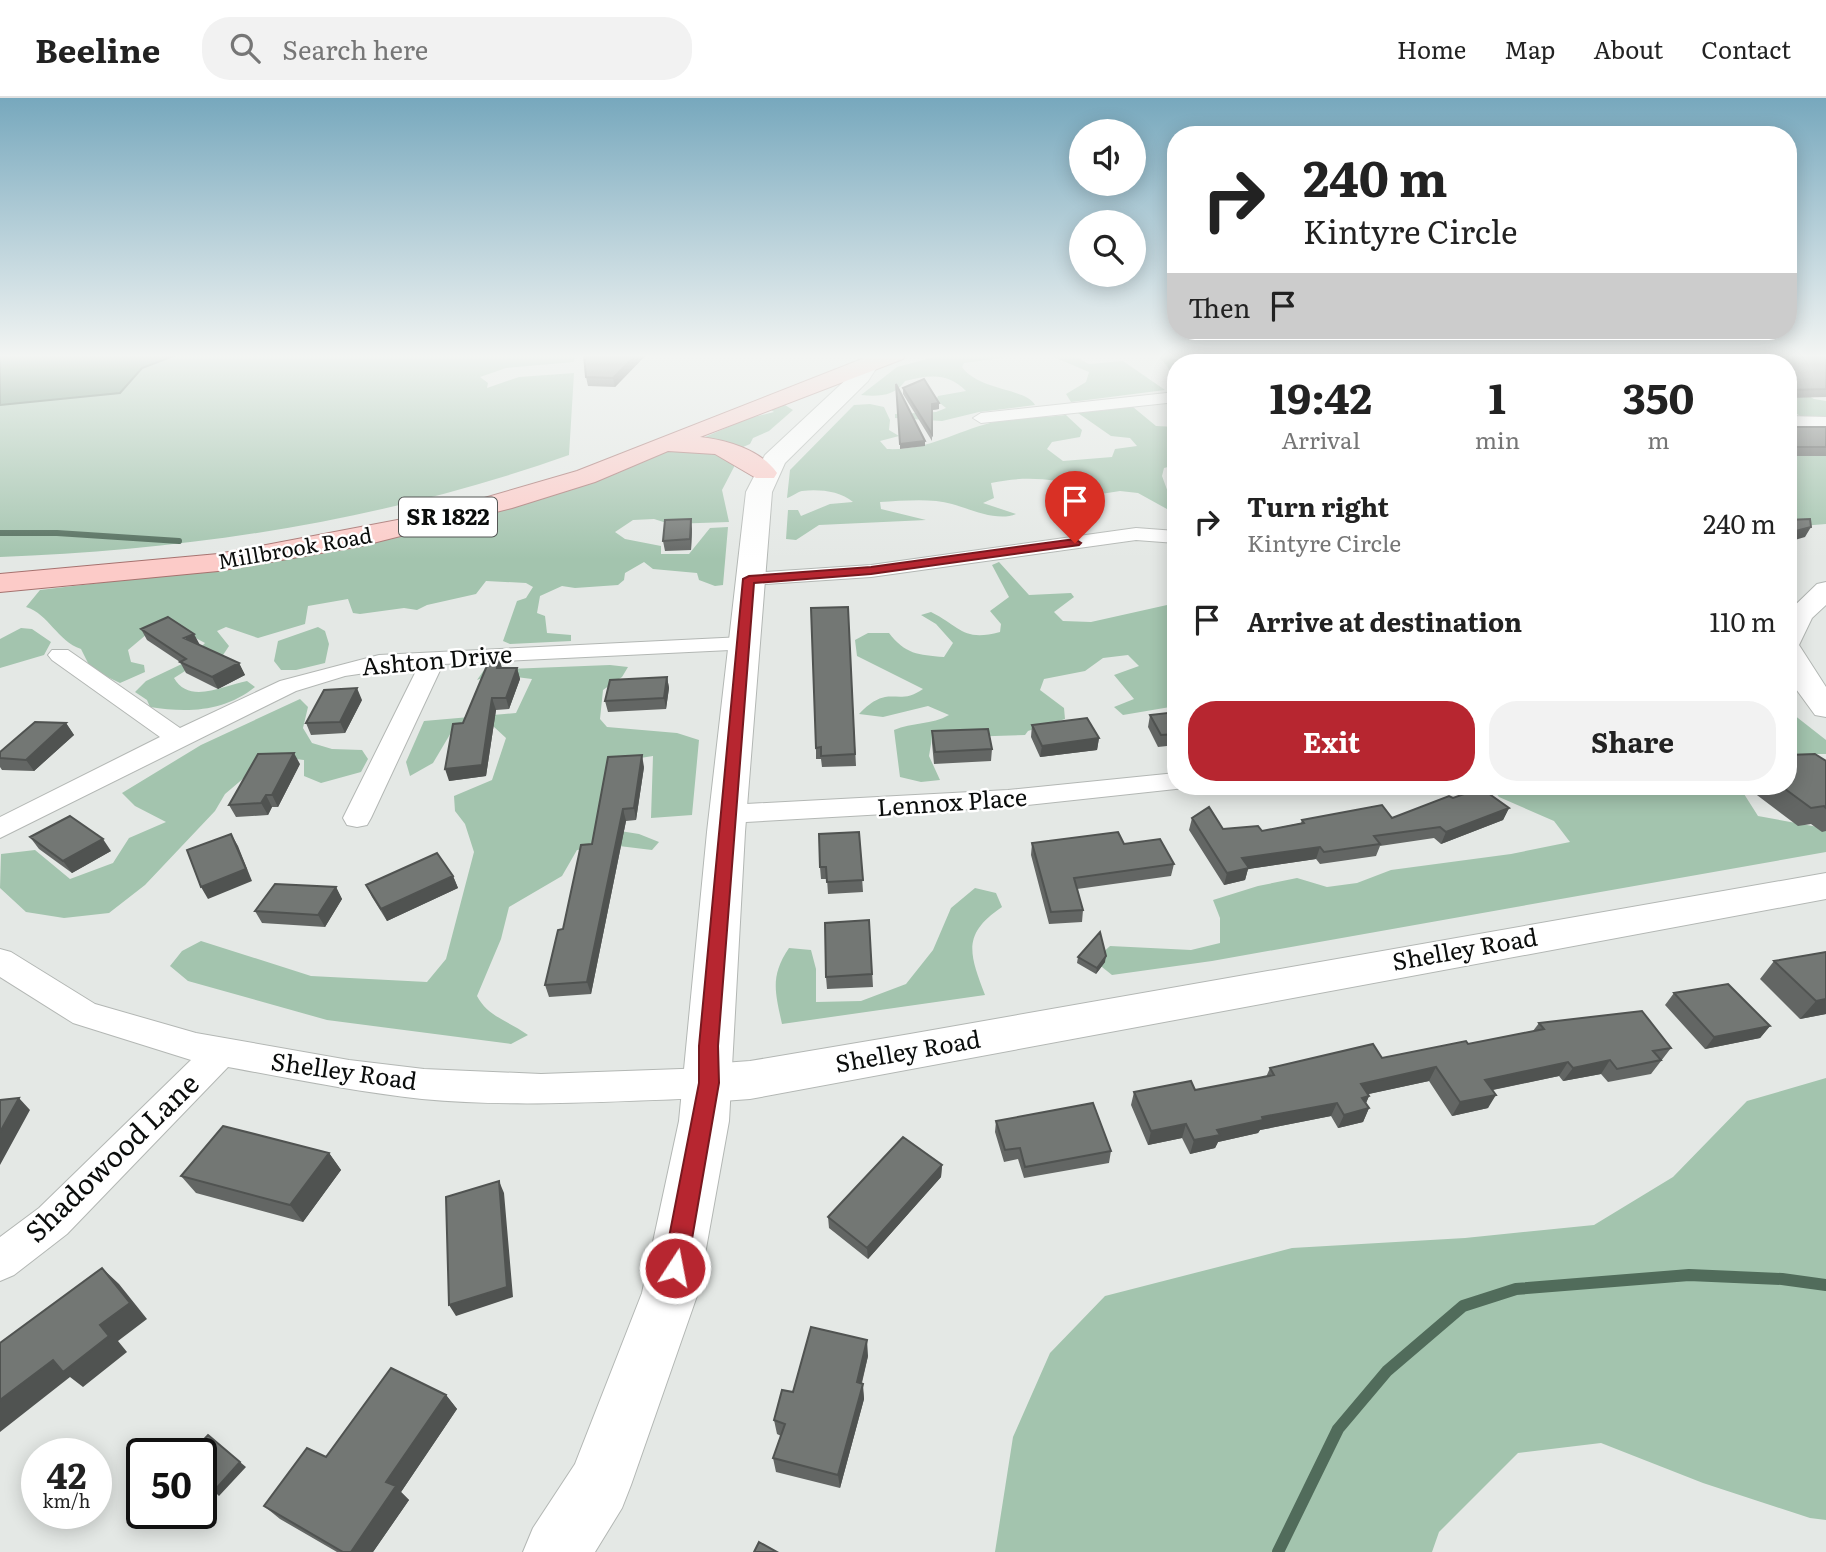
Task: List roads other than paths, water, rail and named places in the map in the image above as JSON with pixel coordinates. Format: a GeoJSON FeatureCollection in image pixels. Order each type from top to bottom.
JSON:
{"type":"FeatureCollection","features":[{"type":"Feature","properties":{"kind":"main road","name":"SR 1822"},"geometry":{"type":"LineString","coordinates":[[0,567],[71,564],[216,549],[351,525],[449,502],[568,466],[681,423]]}},
{"type":"Feature","properties":{"kind":"main road","name":"Millbrook Road"},"geometry":{"type":"LineString","coordinates":[[0,583],[116,576],[260,558],[362,539],[477,510],[575,480],[716,423]]}},
{"type":"Feature","properties":{"kind":"main road"},"geometry":{"type":"LineString","coordinates":[[557,1552],[599,1485],[670,1293],[709,1083],[709,1046],[728,814],[759,492],[765,473],[786,447],[812,423]]}},
{"type":"Feature","properties":{"kind":"main road"},"geometry":{"type":"LineString","coordinates":[[656,447],[692,444],[722,447],[744,456],[765,473]]}},
{"type":"Feature","properties":{"kind":"street"},"geometry":{"type":"LineString","coordinates":[[749,579],[871,570],[1136,534],[1167,536]]}},
{"type":"Feature","properties":{"kind":"street"},"geometry":{"type":"LineString","coordinates":[[1797,621],[1826,590]]}},
{"type":"Feature","properties":{"kind":"street","name":"Ashton Drive"},"geometry":{"type":"LineString","coordinates":[[0,829],[288,686],[379,662],[435,657],[743,644]]}},
{"type":"Feature","properties":{"kind":"street"},"geometry":{"type":"LineString","coordinates":[[60,655],[179,739]]}},
{"type":"Feature","properties":{"kind":"street"},"geometry":{"type":"LineString","coordinates":[[357,818],[435,657]]}},
{"type":"Feature","properties":{"kind":"street"},"geometry":{"type":"LineString","coordinates":[[1797,669],[1826,708]]}},
{"type":"Feature","properties":{"kind":"street","name":"Lennox Place"},"geometry":{"type":"LineString","coordinates":[[728,814],[878,808],[1078,794],[1167,783]]}},
{"type":"Feature","properties":{"kind":"street","name":"Shelley Road"},"geometry":{"type":"LineString","coordinates":[[0,961],[85,1014],[221,1052],[349,1075],[424,1084],[541,1089],[709,1083],[750,1080],[910,1052],[1826,886]]}},
{"type":"Feature","properties":{"kind":"street","name":"Shadowood Lane"},"geometry":{"type":"LineString","coordinates":[[0,1261],[53,1221],[221,1052]]}},
{"type":"Feature","properties":{"kind":"waterway"},"geometry":{"type":"LineString","coordinates":[[0,533],[57,533],[179,541]]}},
{"type":"Feature","properties":{"kind":"waterway"},"geometry":{"type":"LineString","coordinates":[[1278,1552],[1338,1429],[1387,1371],[1463,1306],[1516,1289],[1689,1275],[1782,1279],[1826,1285]]}}]}
